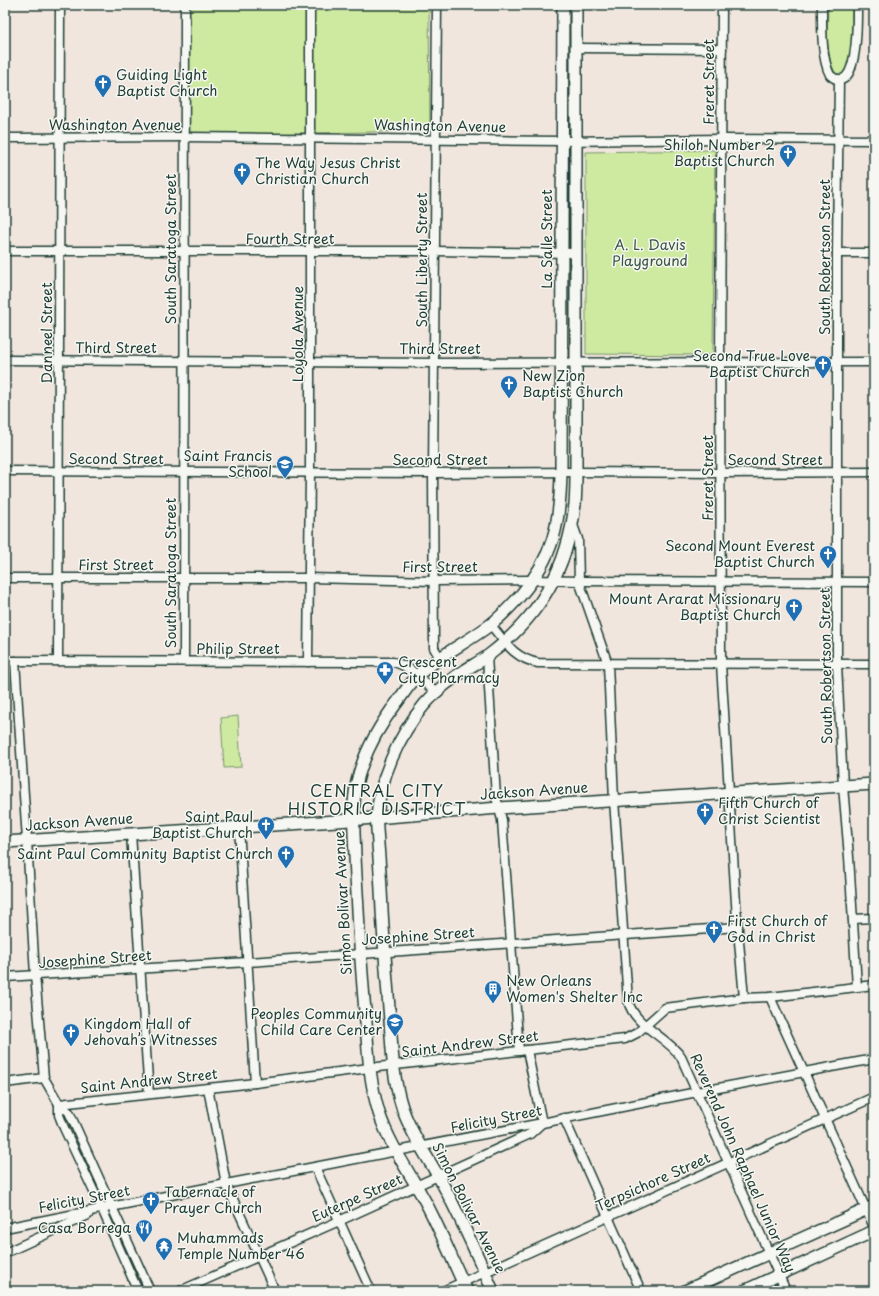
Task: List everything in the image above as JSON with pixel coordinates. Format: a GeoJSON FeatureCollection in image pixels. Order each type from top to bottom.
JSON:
{"type":"FeatureCollection","features":[{"type":"Feature","properties":{"kind":"street","name":"Danneel Street"},"geometry":{"type":"LineString","coordinates":[[58,661],[61,138],[60,5]]}},
{"type":"Feature","properties":{"kind":"street","name":"South Saratoga Street"},"geometry":{"type":"LineString","coordinates":[[184,661],[185,5]]}},
{"type":"Feature","properties":{"kind":"street","name":"Loyola Avenue"},"geometry":{"type":"LineString","coordinates":[[308,662],[311,251],[310,5]]}},
{"type":"Feature","properties":{"kind":"street","name":"South Liberty Street"},"geometry":{"type":"LineString","coordinates":[[437,5],[433,473],[434,648],[440,658]]}},
{"type":"Feature","properties":{"kind":"street","name":"La Salle Street"},"geometry":{"type":"LineString","coordinates":[[561,473],[563,5]]}},
{"type":"Feature","properties":{"kind":"street","name":"La Salle Street"},"geometry":{"type":"LineString","coordinates":[[576,5],[576,472]]}},
{"type":"Feature","properties":{"kind":"street","name":"Freret Street"},"geometry":{"type":"LineString","coordinates":[[722,5],[720,362],[721,664],[744,998]]}},
{"type":"Feature","properties":{"kind":"street"},"geometry":{"type":"LineString","coordinates":[[822,5],[822,28],[826,66],[830,75],[839,79],[848,76],[853,64],[857,34],[857,5]]}},
{"type":"Feature","properties":{"kind":"street"},"geometry":{"type":"LineString","coordinates":[[576,48],[722,49]]}},
{"type":"Feature","properties":{"kind":"street","name":"South Robertson Street"},"geometry":{"type":"LineString","coordinates":[[839,79],[837,253],[837,664],[843,786],[857,987]]}},
{"type":"Feature","properties":{"kind":"street","name":"Washington Avenue"},"geometry":{"type":"LineString","coordinates":[[5,138],[184,137],[562,141],[722,139],[874,140]]}},
{"type":"Feature","properties":{"kind":"street","name":"Fourth Street"},"geometry":{"type":"LineString","coordinates":[[5,252],[435,251],[576,253]]}},
{"type":"Feature","properties":{"kind":"street"},"geometry":{"type":"LineString","coordinates":[[837,253],[874,253]]}},
{"type":"Feature","properties":{"kind":"street","name":"Third Street"},"geometry":{"type":"LineString","coordinates":[[5,360],[434,363],[874,362]]}},
{"type":"Feature","properties":{"kind":"street","name":"Second Street"},"geometry":{"type":"LineString","coordinates":[[5,471],[433,473],[874,472]]}},
{"type":"Feature","properties":{"kind":"street","name":"Simon Bolivar Avenue"},"geometry":{"type":"LineString","coordinates":[[493,1291],[460,1218],[412,1130],[403,1110],[397,1087],[393,1066],[384,952],[377,818],[382,788],[388,767],[409,725],[436,693],[451,680],[487,657],[524,624],[535,610],[554,580],[564,557],[572,521],[575,504],[576,472]]}},
{"type":"Feature","properties":{"kind":"street","name":"Simon Bolivar Avenue"},"geometry":{"type":"LineString","coordinates":[[465,1287],[435,1220],[395,1152],[386,1133],[375,1101],[369,1068],[360,953],[353,820],[356,794],[359,775],[378,730],[389,713],[418,676],[440,658],[492,625],[515,601],[532,580],[549,552],[555,533],[559,515],[561,473]]}},
{"type":"Feature","properties":{"kind":"street","name":"Reverend John Raphael Junior Way"},"geometry":{"type":"LineString","coordinates":[[572,521],[578,539],[579,581],[608,664],[614,800],[628,1001],[634,1014],[677,1051],[681,1057],[786,1291]]}},
{"type":"Feature","properties":{"kind":"street","name":"First Street"},"geometry":{"type":"LineString","coordinates":[[5,578],[309,578],[434,581],[554,580],[874,582]]}},
{"type":"Feature","properties":{"kind":"street"},"geometry":{"type":"LineString","coordinates":[[492,625],[512,651],[522,658],[538,663],[874,664]]}},
{"type":"Feature","properties":{"kind":"street"},"geometry":{"type":"LineString","coordinates":[[487,657],[496,797],[502,820],[510,943],[523,1051],[542,1123]]}},
{"type":"Feature","properties":{"kind":"street","name":"Philip Street"},"geometry":{"type":"LineString","coordinates":[[5,661],[393,662],[402,664],[418,676],[436,693]]}},
{"type":"Feature","properties":{"kind":"street"},"geometry":{"type":"LineString","coordinates":[[15,661],[35,975],[44,1078],[59,1104],[69,1112],[150,1291]]}},
{"type":"Feature","properties":{"kind":"street","name":"Jackson Avenue"},"geometry":{"type":"LineString","coordinates":[[5,842],[353,820],[614,800],[874,784]]}},
{"type":"Feature","properties":{"kind":"street"},"geometry":{"type":"LineString","coordinates":[[239,827],[255,1083]]}},
{"type":"Feature","properties":{"kind":"street"},"geometry":{"type":"LineString","coordinates":[[132,834],[149,1094]]}},
{"type":"Feature","properties":{"kind":"street"},"geometry":{"type":"LineString","coordinates":[[853,919],[874,918]]}},
{"type":"Feature","properties":{"kind":"street","name":"Josephine Street"},"geometry":{"type":"LineString","coordinates":[[5,977],[248,962],[738,927]]}},
{"type":"Feature","properties":{"kind":"street","name":"Saint Andrew Street"},"geometry":{"type":"LineString","coordinates":[[59,1104],[255,1083],[369,1068],[625,1039],[636,1033],[665,1008],[744,998],[770,997],[874,985]]}},
{"type":"Feature","properties":{"kind":"street"},"geometry":{"type":"LineString","coordinates":[[770,997],[825,1119],[870,1208],[874,1227]]}},
{"type":"Feature","properties":{"kind":"street","name":"Felicity Street"},"geometry":{"type":"LineString","coordinates":[[5,1228],[697,1092],[874,1059]]}},
{"type":"Feature","properties":{"kind":"street"},"geometry":{"type":"LineString","coordinates":[[5,1083],[44,1078]]}},
{"type":"Feature","properties":{"kind":"street"},"geometry":{"type":"LineString","coordinates":[[208,1088],[226,1184],[275,1291]]}},
{"type":"Feature","properties":{"kind":"street","name":"Terpsichore Street"},"geometry":{"type":"LineString","coordinates":[[443,1291],[465,1287],[485,1272],[874,1097]]}},
{"type":"Feature","properties":{"kind":"street"},"geometry":{"type":"LineString","coordinates":[[59,1104],[59,1115],[64,1128],[138,1291]]}},
{"type":"Feature","properties":{"kind":"street"},"geometry":{"type":"LineString","coordinates":[[564,1118],[641,1291]]}},
{"type":"Feature","properties":{"kind":"street","name":"Euterpe Street"},"geometry":{"type":"LineString","coordinates":[[180,1291],[339,1221],[530,1134],[542,1123]]}},
{"type":"Feature","properties":{"kind":"street"},"geometry":{"type":"LineString","coordinates":[[315,1167],[371,1291]]}},
{"type":"Feature","properties":{"kind":"street"},"geometry":{"type":"LineString","coordinates":[[685,1291],[870,1208]]}},
{"type":"Feature","properties":{"kind":"street"},"geometry":{"type":"LineString","coordinates":[[5,1253],[102,1209]]}},
{"type":"Feature","properties":{"kind":"street"},"geometry":{"type":"LineString","coordinates":[[744,1291],[874,1231]]}},
{"type":"Feature","properties":{"kind":"green space"},"geometry":{"type":"Polygon","coordinates":[[[189,5],[429,5],[430,131],[189,135],[189,5]]]}},
{"type":"Feature","properties":{"kind":"green space"},"geometry":{"type":"Polygon","coordinates":[[[828,5],[852,5],[851,51],[847,68],[843,74],[836,74],[832,66],[828,49],[828,5]]]}},
{"type":"Feature","properties":{"kind":"green space","name":"A. L. Davis Playground"},"geometry":{"type":"Polygon","coordinates":[[[715,150],[713,355],[586,354],[586,152],[715,150]]]}},
{"type":"Feature","properties":{"kind":"green space"},"geometry":{"type":"Polygon","coordinates":[[[238,716],[241,767],[224,768],[221,718],[238,716]]]}},
{"type":"Feature","properties":{"kind":"place","name":"Guiding Light Baptist Church"},"geometry":{"type":"Point","coordinates":[103,98]}},
{"type":"Feature","properties":{"kind":"place","name":"Shiloh Number 2 Baptist Church"},"geometry":{"type":"Point","coordinates":[788,168]}},
{"type":"Feature","properties":{"kind":"place","name":"The Way Jesus Christ Christian Church"},"geometry":{"type":"Point","coordinates":[242,186]}},
{"type":"Feature","properties":{"kind":"place","name":"Second True Love Baptist Church"},"geometry":{"type":"Point","coordinates":[823,379]}},
{"type":"Feature","properties":{"kind":"place","name":"New Zion Baptist Church"},"geometry":{"type":"Point","coordinates":[509,399]}},
{"type":"Feature","properties":{"kind":"place","name":"Saint Francis School"},"geometry":{"type":"Point","coordinates":[285,479]}},
{"type":"Feature","properties":{"kind":"place","name":"Second Mount Everest Baptist Church"},"geometry":{"type":"Point","coordinates":[828,569]}},
{"type":"Feature","properties":{"kind":"place","name":"Mount Ararat Missionary Baptist Church"},"geometry":{"type":"Point","coordinates":[794,622]}},
{"type":"Feature","properties":{"kind":"place","name":"Crescent City Pharmacy"},"geometry":{"type":"Point","coordinates":[385,685]}},
{"type":"Feature","properties":{"kind":"place","name":"Fifth Church of Christ Scientist"},"geometry":{"type":"Point","coordinates":[705,826]}},
{"type":"Feature","properties":{"kind":"place","name":"Saint Paul Baptist Church"},"geometry":{"type":"Point","coordinates":[266,840]}},
{"type":"Feature","properties":{"kind":"place","name":"Saint Paul Community Baptist Church"},"geometry":{"type":"Point","coordinates":[286,869]}},
{"type":"Feature","properties":{"kind":"place","name":"First Church of God in Christ"},"geometry":{"type":"Point","coordinates":[714,944]}},
{"type":"Feature","properties":{"kind":"place","name":"New Orleans Women's Shelter Inc"},"geometry":{"type":"Point","coordinates":[493,1004]}},
{"type":"Feature","properties":{"kind":"place","name":"Peoples Community Child Care Center"},"geometry":{"type":"Point","coordinates":[395,1037]}},
{"type":"Feature","properties":{"kind":"place","name":"Kingdom Hall of Jehovah’s Witnesses"},"geometry":{"type":"Point","coordinates":[71,1047]}},
{"type":"Feature","properties":{"kind":"place","name":"Tabernacle of Prayer Church"},"geometry":{"type":"Point","coordinates":[151,1215]}},
{"type":"Feature","properties":{"kind":"place","name":"Casa Borrega"},"geometry":{"type":"Point","coordinates":[144,1243]}},
{"type":"Feature","properties":{"kind":"place","name":"Muhammads Temple Number 46"},"geometry":{"type":"Point","coordinates":[164,1261]}},
{"type":"Feature","properties":{"kind":"district","name":"CENTRAL CITY HISTORIC DISTRICT"},"geometry":{"type":"Point","coordinates":[377,800]}}]}
